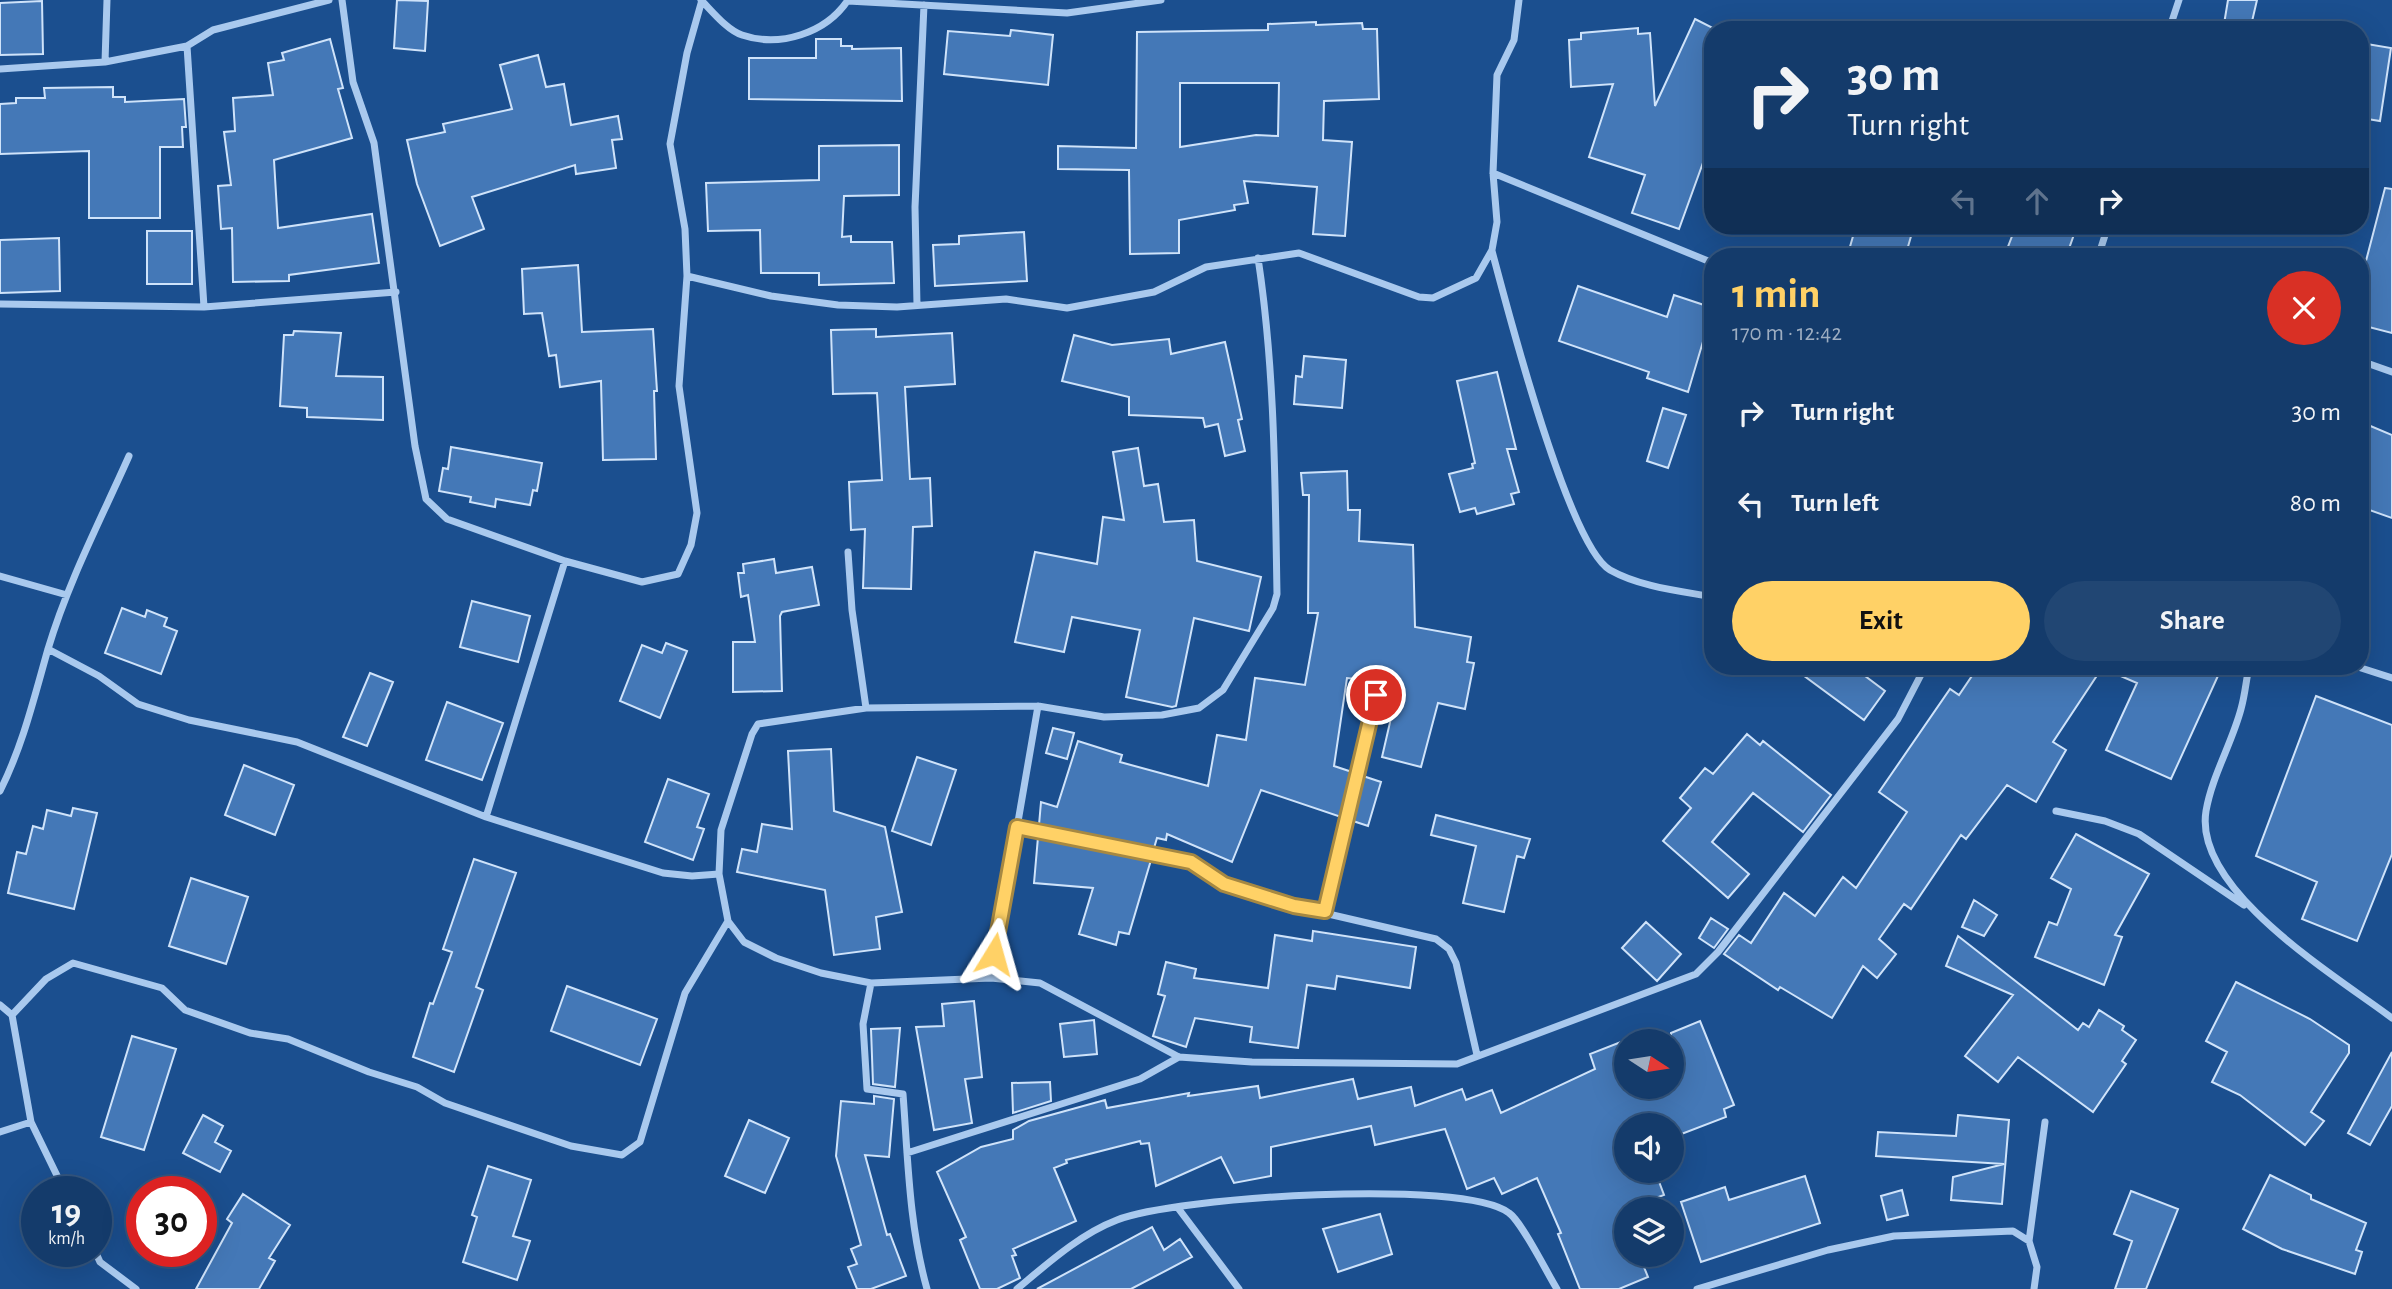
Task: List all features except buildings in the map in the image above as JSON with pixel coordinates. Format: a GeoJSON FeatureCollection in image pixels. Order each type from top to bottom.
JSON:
{"type":"FeatureCollection","features":[{"type":"Feature","properties":{"kind":"street"},"geometry":{"type":"LineString","coordinates":[[105,62],[107,0]]}},
{"type":"Feature","properties":{"kind":"street"},"geometry":{"type":"LineString","coordinates":[[0,69],[105,62],[187,46],[213,30],[329,0]]}},
{"type":"Feature","properties":{"kind":"street"},"geometry":{"type":"LineString","coordinates":[[342,0],[353,82],[374,143],[415,446],[426,499],[447,519],[565,561],[642,582],[678,574],[691,545],[697,513],[679,386],[687,276],[685,229],[670,144],[687,52],[701,0],[740,35],[768,40],[789,39],[810,32],[838,13],[848,0],[1067,13],[1161,0]]}},
{"type":"Feature","properties":{"kind":"street"},"geometry":{"type":"LineString","coordinates":[[687,276],[771,296],[838,306],[918,306],[1006,299],[1067,308],[1154,292],[1206,267],[1299,253],[1419,297],[1433,298],[1476,278],[1492,250],[1497,222],[1493,173],[1497,75],[1514,40],[1519,0]]}},
{"type":"Feature","properties":{"kind":"street"},"geometry":{"type":"LineString","coordinates":[[2172,21],[2179,0]]}},
{"type":"Feature","properties":{"kind":"street"},"geometry":{"type":"LineString","coordinates":[[918,306],[915,207],[924,5]]}},
{"type":"Feature","properties":{"kind":"street"},"geometry":{"type":"LineString","coordinates":[[187,46],[204,307]]}},
{"type":"Feature","properties":{"kind":"street"},"geometry":{"type":"LineString","coordinates":[[1493,173],[1704,259]]}},
{"type":"Feature","properties":{"kind":"street"},"geometry":{"type":"LineString","coordinates":[[1492,250],[1518,349],[1553,456],[1592,552],[1609,569],[1659,587],[1704,595]]}},
{"type":"Feature","properties":{"kind":"street"},"geometry":{"type":"LineString","coordinates":[[1258,258],[1264,295],[1275,480],[1277,594],[1273,608],[1223,690],[1199,708],[1162,715],[1104,717],[1038,706],[866,708],[758,724],[752,734],[721,830],[719,874],[728,921],[744,943],[776,958],[821,973],[871,983],[991,978],[1040,983],[1179,1057],[1252,1062],[1457,1064],[1696,974],[1718,952],[1898,719],[1921,675]]}},
{"type":"Feature","properties":{"kind":"street"},"geometry":{"type":"LineString","coordinates":[[0,304],[204,307],[396,292]]}},
{"type":"Feature","properties":{"kind":"street"},"geometry":{"type":"LineString","coordinates":[[2369,363],[2392,372]]}},
{"type":"Feature","properties":{"kind":"street"},"geometry":{"type":"LineString","coordinates":[[0,791],[27,727],[48,649],[67,595],[129,456]]}},
{"type":"Feature","properties":{"kind":"street"},"geometry":{"type":"LineString","coordinates":[[848,552],[852,610],[866,708]]}},
{"type":"Feature","properties":{"kind":"street"},"geometry":{"type":"LineString","coordinates":[[486,817],[565,561]]}},
{"type":"Feature","properties":{"kind":"street"},"geometry":{"type":"LineString","coordinates":[[0,576],[67,595]]}},
{"type":"Feature","properties":{"kind":"street"},"geometry":{"type":"LineString","coordinates":[[48,649],[99,676],[138,704],[188,720],[297,743],[486,817],[663,873],[692,876],[719,874]]}},
{"type":"Feature","properties":{"kind":"street"},"geometry":{"type":"LineString","coordinates":[[2369,671],[2392,678]]}},
{"type":"Feature","properties":{"kind":"street"},"geometry":{"type":"LineString","coordinates":[[2247,675],[2241,709],[2206,809],[2205,825],[2206,839],[2217,861],[2248,907]]}},
{"type":"Feature","properties":{"kind":"street"},"geometry":{"type":"LineString","coordinates":[[1325,911],[1376,695]]}},
{"type":"Feature","properties":{"kind":"street"},"geometry":{"type":"LineString","coordinates":[[991,978],[1038,706]]}},
{"type":"Feature","properties":{"kind":"street"},"geometry":{"type":"LineString","coordinates":[[2056,811],[2105,821],[2138,834],[2248,907],[2392,1017]]}},
{"type":"Feature","properties":{"kind":"street"},"geometry":{"type":"LineString","coordinates":[[1017,827],[1191,862],[1224,884],[1294,906],[1325,911],[1436,939],[1449,949],[1456,963],[1477,1055]]}},
{"type":"Feature","properties":{"kind":"street"},"geometry":{"type":"LineString","coordinates":[[12,1014],[46,979],[73,963],[162,988],[185,1010],[250,1033],[288,1039],[369,1072],[417,1087],[445,1103],[571,1146],[622,1155],[640,1142],[685,993],[728,921]]}},
{"type":"Feature","properties":{"kind":"street"},"geometry":{"type":"LineString","coordinates":[[871,983],[863,1024],[867,1089],[903,1094],[918,1257],[927,1289]]}},
{"type":"Feature","properties":{"kind":"street"},"geometry":{"type":"LineString","coordinates":[[0,1005],[12,1014],[31,1122],[57,1176]]}},
{"type":"Feature","properties":{"kind":"street"},"geometry":{"type":"LineString","coordinates":[[907,1153],[1140,1079],[1179,1057]]}},
{"type":"Feature","properties":{"kind":"street"},"geometry":{"type":"LineString","coordinates":[[0,1132],[31,1122]]}},
{"type":"Feature","properties":{"kind":"street"},"geometry":{"type":"LineString","coordinates":[[2034,1289],[2037,1267],[2029,1241],[2045,1122]]}},
{"type":"Feature","properties":{"kind":"street"},"geometry":{"type":"LineString","coordinates":[[1017,1289],[1060,1254],[1117,1219],[1178,1208],[1262,1198],[1372,1191],[1486,1202],[1511,1214],[1557,1289]]}},
{"type":"Feature","properties":{"kind":"street"},"geometry":{"type":"LineString","coordinates":[[1178,1208],[1239,1289]]}},
{"type":"Feature","properties":{"kind":"street"},"geometry":{"type":"LineString","coordinates":[[1697,1289],[1828,1250],[1894,1236],[2013,1231],[2029,1241]]}},
{"type":"Feature","properties":{"kind":"street"},"geometry":{"type":"LineString","coordinates":[[106,1267],[131,1288]]}},
{"type":"Feature","properties":{"kind":"route"},"geometry":{"type":"LineString","coordinates":[[994,954],[1017,827],[1191,862],[1224,884],[1294,906],[1325,911],[1376,695]]}}]}
